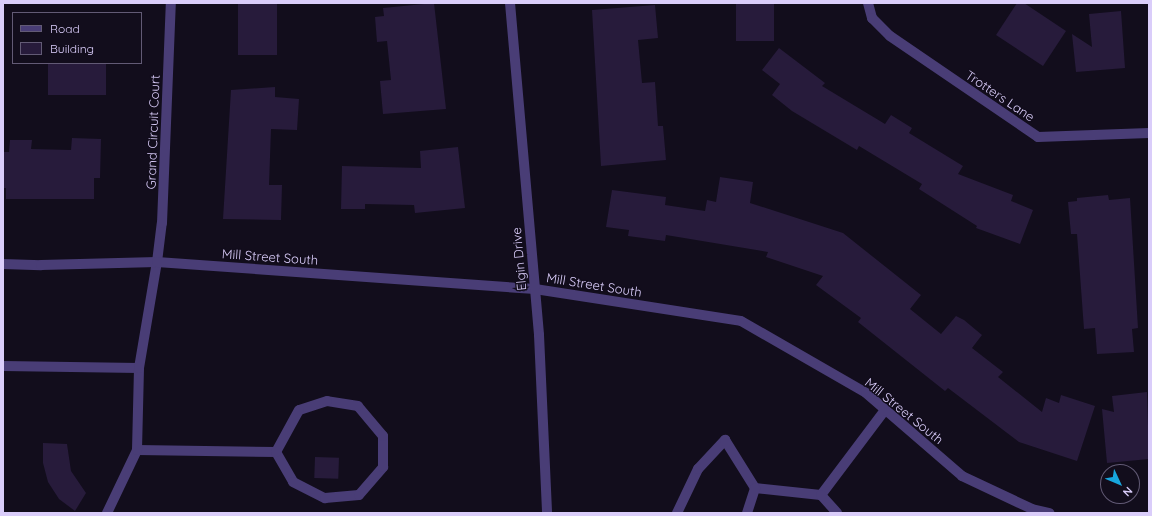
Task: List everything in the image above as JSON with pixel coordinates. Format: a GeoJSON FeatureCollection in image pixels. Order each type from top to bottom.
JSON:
{"type":"FeatureCollection","features":[{"type":"Feature","properties":{"kind":"street","name":"Grand Circuit Court"},"geometry":{"type":"LineString","coordinates":[[137,450],[139,368],[162,223],[171,3]]}},
{"type":"Feature","properties":{"kind":"street","name":"Elgin Drive"},"geometry":{"type":"LineString","coordinates":[[510,3],[535,289],[547,513]]}},
{"type":"Feature","properties":{"kind":"street","name":"Trotters Lane"},"geometry":{"type":"LineString","coordinates":[[868,3],[872,18],[890,36],[1038,137],[1149,134]]}},
{"type":"Feature","properties":{"kind":"street","name":"Mill Street South"},"geometry":{"type":"LineString","coordinates":[[3,264],[41,265],[157,262],[535,289],[742,321],[866,393],[962,476],[1032,509],[1050,513]]}},
{"type":"Feature","properties":{"kind":"street"},"geometry":{"type":"LineString","coordinates":[[3,366],[139,368]]}},
{"type":"Feature","properties":{"kind":"street"},"geometry":{"type":"LineString","coordinates":[[327,401],[358,406],[383,436],[384,467],[358,495],[325,498],[293,482],[276,452],[299,410],[327,401]]}},
{"type":"Feature","properties":{"kind":"street"},"geometry":{"type":"LineString","coordinates":[[821,495],[885,410]]}},
{"type":"Feature","properties":{"kind":"street"},"geometry":{"type":"LineString","coordinates":[[677,513],[698,469],[725,440],[755,488],[747,513]]}},
{"type":"Feature","properties":{"kind":"street"},"geometry":{"type":"LineString","coordinates":[[107,513],[137,450],[276,452]]}},
{"type":"Feature","properties":{"kind":"street"},"geometry":{"type":"LineString","coordinates":[[755,488],[821,495],[837,513]]}},
{"type":"Feature","properties":{"kind":"building"},"geometry":{"type":"Polygon","coordinates":[[[238,3],[277,3],[277,55],[238,55],[238,3]]]}},
{"type":"Feature","properties":{"kind":"building"},"geometry":{"type":"Polygon","coordinates":[[[434,3],[446,109],[383,114],[380,81],[391,80],[387,41],[377,42],[375,17],[384,16],[383,8],[434,3]]]}},
{"type":"Feature","properties":{"kind":"building"},"geometry":{"type":"Polygon","coordinates":[[[736,3],[774,3],[774,41],[736,41],[736,3]]]}},
{"type":"Feature","properties":{"kind":"building"},"geometry":{"type":"Polygon","coordinates":[[[1017,3],[1024,3],[1066,31],[1043,66],[996,35],[1017,3]]]}},
{"type":"Feature","properties":{"kind":"building"},"geometry":{"type":"Polygon","coordinates":[[[655,5],[658,38],[638,40],[642,83],[655,82],[658,126],[663,126],[666,160],[601,166],[592,10],[655,5]]]}},
{"type":"Feature","properties":{"kind":"building"},"geometry":{"type":"Polygon","coordinates":[[[1121,11],[1125,68],[1076,72],[1072,34],[1092,47],[1089,14],[1121,11]]]}},
{"type":"Feature","properties":{"kind":"building"},"geometry":{"type":"Polygon","coordinates":[[[779,48],[825,83],[822,86],[885,124],[891,115],[912,128],[909,133],[963,166],[958,174],[1013,195],[1011,201],[1033,210],[1020,244],[976,228],[977,226],[919,189],[922,184],[859,146],[857,150],[792,111],[772,95],[780,84],[762,70],[779,48]]]}},
{"type":"Feature","properties":{"kind":"building"},"geometry":{"type":"Polygon","coordinates":[[[48,64],[106,64],[106,95],[48,95],[48,64]]]}},
{"type":"Feature","properties":{"kind":"building"},"geometry":{"type":"Polygon","coordinates":[[[275,87],[275,97],[299,99],[297,130],[271,129],[269,185],[282,185],[281,220],[223,219],[231,90],[275,87]]]}},
{"type":"Feature","properties":{"kind":"building"},"geometry":{"type":"Polygon","coordinates":[[[72,138],[101,139],[100,178],[94,178],[94,199],[6,199],[6,188],[3,188],[3,152],[9,152],[10,140],[32,140],[31,149],[71,150],[72,138]]]}},
{"type":"Feature","properties":{"kind":"building"},"geometry":{"type":"Polygon","coordinates":[[[458,147],[465,208],[415,213],[414,205],[365,204],[365,209],[341,209],[342,166],[421,168],[420,151],[458,147]]]}},
{"type":"Feature","properties":{"kind":"building"},"geometry":{"type":"Polygon","coordinates":[[[720,177],[753,182],[750,203],[843,233],[921,295],[910,309],[941,334],[956,316],[964,320],[982,335],[972,348],[1003,372],[998,377],[1042,412],[1046,398],[1059,403],[1061,395],[1095,406],[1077,461],[1019,442],[948,388],[945,391],[858,322],[861,318],[816,285],[823,276],[766,257],[768,252],[666,235],[665,241],[628,236],[629,230],[606,227],[612,190],[666,197],[665,205],[705,211],[707,200],[716,202],[720,177]]]}},
{"type":"Feature","properties":{"kind":"building"},"geometry":{"type":"Polygon","coordinates":[[[1108,195],[1109,200],[1130,198],[1138,328],[1132,329],[1134,352],[1097,354],[1095,328],[1084,329],[1077,234],[1071,234],[1068,202],[1077,201],[1077,198],[1108,195]]]}},
{"type":"Feature","properties":{"kind":"building"},"geometry":{"type":"Polygon","coordinates":[[[1147,392],[1149,459],[1107,463],[1102,409],[1114,412],[1112,396],[1147,392]]]}},
{"type":"Feature","properties":{"kind":"building"},"geometry":{"type":"Polygon","coordinates":[[[43,443],[67,444],[71,471],[86,493],[75,511],[59,499],[48,482],[43,463],[43,443]]]}},
{"type":"Feature","properties":{"kind":"building"},"geometry":{"type":"Polygon","coordinates":[[[315,457],[339,458],[338,479],[314,478],[315,457]]]}}]}
